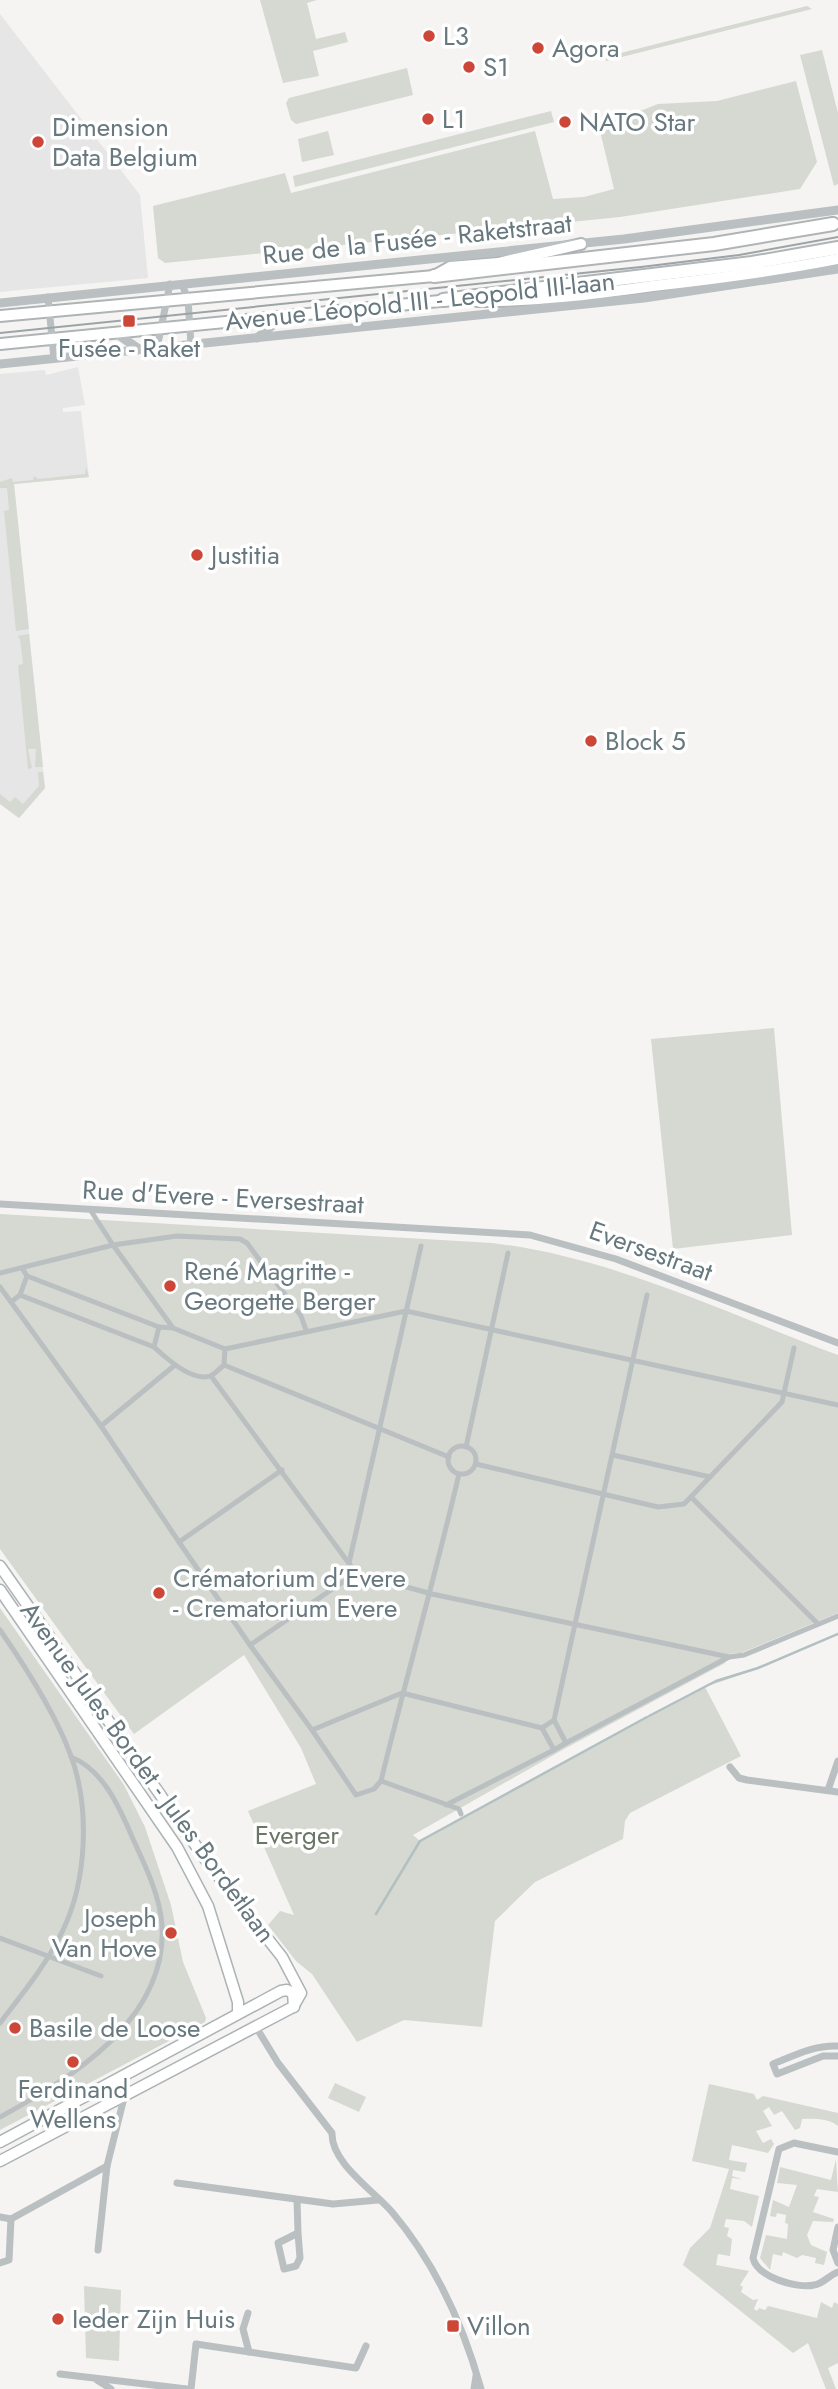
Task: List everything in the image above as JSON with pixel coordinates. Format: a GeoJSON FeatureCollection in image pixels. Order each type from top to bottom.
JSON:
{"type":"FeatureCollection","features":[{"type":"Feature","properties":{"kind":"highway","name":"Avenue Léopold III - Leopold III-laan"},"geometry":{"type":"LineString","coordinates":[[433,276],[714,243],[834,224]]}},
{"type":"Feature","properties":{"kind":"highway","name":"Avenue Léopold III - Leopold III-laan"},"geometry":{"type":"LineString","coordinates":[[443,300],[725,267],[838,248]]}},
{"type":"Feature","properties":{"kind":"main road"},"geometry":{"type":"LineString","coordinates":[[433,276],[450,267],[498,263],[582,243]]}},
{"type":"Feature","properties":{"kind":"main road"},"geometry":{"type":"LineString","coordinates":[[443,300],[541,299],[721,278],[838,259]]}},
{"type":"Feature","properties":{"kind":"main road","name":"Avenue Léopold III - Leopold III-laan"},"geometry":{"type":"LineString","coordinates":[[0,316],[433,276]]}},
{"type":"Feature","properties":{"kind":"main road","name":"Avenue Léopold III - Leopold III-laan"},"geometry":{"type":"LineString","coordinates":[[0,344],[443,300]]}},
{"type":"Feature","properties":{"kind":"main road","name":"Avenue Jules Bordet - Jules Bordetlaan"},"geometry":{"type":"LineString","coordinates":[[0,1566],[208,1863],[296,1979],[301,1993],[293,2007]]}},
{"type":"Feature","properties":{"kind":"main road","name":"Avenue Jules Bordet - Jules Bordetlaan"},"geometry":{"type":"LineString","coordinates":[[0,1590],[148,1802],[195,1881],[218,1937],[238,2002],[238,2013]]}},
{"type":"Feature","properties":{"kind":"main road"},"geometry":{"type":"LineString","coordinates":[[0,2142],[238,2013],[287,1990],[294,1995],[293,2007],[0,2161]]}},
{"type":"Feature","properties":{"kind":"main road"},"geometry":{"type":"LineString","coordinates":[[205,2033],[213,2048]]}},
{"type":"Feature","properties":{"kind":"street","name":"Rue de la Fusée - Raketstraat"},"geometry":{"type":"LineString","coordinates":[[0,303],[582,243],[838,210]]}},
{"type":"Feature","properties":{"kind":"street"},"geometry":{"type":"LineString","coordinates":[[0,363],[644,298],[838,269]]}},
{"type":"Feature","properties":{"kind":"street"},"geometry":{"type":"LineString","coordinates":[[158,348],[170,284]]}},
{"type":"Feature","properties":{"kind":"street"},"geometry":{"type":"LineString","coordinates":[[182,284],[188,300],[191,344]]}},
{"type":"Feature","properties":{"kind":"street"},"geometry":{"type":"LineString","coordinates":[[48,297],[54,359]]}},
{"type":"Feature","properties":{"kind":"street"},"geometry":{"type":"LineString","coordinates":[[256,339],[284,316]]}},
{"type":"Feature","properties":{"kind":"street"},"geometry":{"type":"LineString","coordinates":[[117,334],[139,349]]}},
{"type":"Feature","properties":{"kind":"street","name":"Rue d'Evere - Eversestraat"},"geometry":{"type":"LineString","coordinates":[[0,1204],[443,1229]]}},
{"type":"Feature","properties":{"kind":"street"},"geometry":{"type":"LineString","coordinates":[[91,1211],[173,1328]]}},
{"type":"Feature","properties":{"kind":"street","name":"Eversestraat"},"geometry":{"type":"LineString","coordinates":[[443,1229],[514,1233],[583,1248],[838,1343]]}},
{"type":"Feature","properties":{"kind":"street"},"geometry":{"type":"LineString","coordinates":[[0,1273],[113,1245],[177,1236],[240,1239],[247,1243],[302,1317],[306,1330]]}},
{"type":"Feature","properties":{"kind":"street"},"geometry":{"type":"LineString","coordinates":[[349,1563],[421,1246]]}},
{"type":"Feature","properties":{"kind":"street"},"geometry":{"type":"LineString","coordinates":[[466,1447],[508,1252]]}},
{"type":"Feature","properties":{"kind":"street"},"geometry":{"type":"LineString","coordinates":[[22,1268],[27,1276],[159,1327],[173,1328],[225,1349],[406,1311],[838,1405]]}},
{"type":"Feature","properties":{"kind":"street"},"geometry":{"type":"LineString","coordinates":[[11,1302],[20,1295],[27,1276]]}},
{"type":"Feature","properties":{"kind":"street"},"geometry":{"type":"LineString","coordinates":[[0,1287],[101,1426],[356,1795],[374,1789],[381,1781],[402,1693],[432,1594],[459,1474]]}},
{"type":"Feature","properties":{"kind":"street"},"geometry":{"type":"LineString","coordinates":[[20,1295],[154,1347],[175,1365],[201,1376],[211,1376],[224,1365],[225,1349]]}},
{"type":"Feature","properties":{"kind":"street"},"geometry":{"type":"LineString","coordinates":[[566,1743],[554,1720],[647,1295]]}},
{"type":"Feature","properties":{"kind":"street"},"geometry":{"type":"LineString","coordinates":[[154,1347],[159,1327]]}},
{"type":"Feature","properties":{"kind":"street"},"geometry":{"type":"LineString","coordinates":[[476,1464],[658,1507],[684,1504],[782,1402],[794,1348]]}},
{"type":"Feature","properties":{"kind":"street"},"geometry":{"type":"LineString","coordinates":[[101,1426],[175,1365]]}},
{"type":"Feature","properties":{"kind":"street"},"geometry":{"type":"LineString","coordinates":[[224,1365],[449,1457]]}},
{"type":"Feature","properties":{"kind":"street"},"geometry":{"type":"LineString","coordinates":[[211,1376],[356,1573],[432,1594],[729,1657],[744,1655],[838,1616]]}},
{"type":"Feature","properties":{"kind":"street"},"geometry":{"type":"LineString","coordinates":[[449,1457],[457,1447],[466,1447],[473,1452],[476,1464]]}},
{"type":"Feature","properties":{"kind":"street"},"geometry":{"type":"LineString","coordinates":[[613,1455],[710,1477]]}},
{"type":"Feature","properties":{"kind":"street"},"geometry":{"type":"LineString","coordinates":[[449,1457],[452,1469],[459,1474],[467,1473],[476,1464]]}},
{"type":"Feature","properties":{"kind":"street"},"geometry":{"type":"LineString","coordinates":[[179,1542],[282,1470]]}},
{"type":"Feature","properties":{"kind":"street"},"geometry":{"type":"LineString","coordinates":[[691,1497],[818,1624]]}},
{"type":"Feature","properties":{"kind":"street"},"geometry":{"type":"LineString","coordinates":[[250,1645],[356,1573]]}},
{"type":"Feature","properties":{"kind":"street"},"geometry":{"type":"LineString","coordinates":[[0,1630],[61,1733],[71,1757],[81,1805],[79,1880],[64,1928],[49,1956],[0,2023]]}},
{"type":"Feature","properties":{"kind":"street"},"geometry":{"type":"LineString","coordinates":[[446,1805],[729,1657]]}},
{"type":"Feature","properties":{"kind":"street"},"geometry":{"type":"LineString","coordinates":[[312,1730],[402,1693],[542,1728],[554,1750]]}},
{"type":"Feature","properties":{"kind":"street"},"geometry":{"type":"LineString","coordinates":[[542,1728],[554,1720]]}},
{"type":"Feature","properties":{"kind":"street"},"geometry":{"type":"LineString","coordinates":[[0,2117],[40,2095],[103,2050],[147,1994],[160,1959],[162,1922],[146,1867],[121,1811],[103,1783],[84,1762],[71,1757]]}},
{"type":"Feature","properties":{"kind":"street"},"geometry":{"type":"LineString","coordinates":[[828,1790],[838,1761]]}},
{"type":"Feature","properties":{"kind":"street"},"geometry":{"type":"LineString","coordinates":[[730,1767],[739,1778],[747,1780],[838,1792]]}},
{"type":"Feature","properties":{"kind":"street"},"geometry":{"type":"LineString","coordinates":[[381,1781],[458,1809],[461,1814]]}},
{"type":"Feature","properties":{"kind":"street"},"geometry":{"type":"LineString","coordinates":[[0,1938],[101,1976]]}},
{"type":"Feature","properties":{"kind":"street"},"geometry":{"type":"LineString","coordinates":[[256,2027],[278,2063],[332,2133],[332,2144],[366,2189],[400,2222],[440,2280],[481,2389]]}},
{"type":"Feature","properties":{"kind":"street"},"geometry":{"type":"LineString","coordinates":[[838,2046],[805,2050],[773,2064],[777,2074],[824,2056],[838,2056]]}},
{"type":"Feature","properties":{"kind":"street"},"geometry":{"type":"LineString","coordinates":[[98,2250],[107,2166],[125,2094],[121,2077]]}},
{"type":"Feature","properties":{"kind":"street"},"geometry":{"type":"LineString","coordinates":[[838,2152],[794,2143],[779,2149],[753,2258],[755,2266],[763,2275],[808,2286],[817,2285],[838,2272]]}},
{"type":"Feature","properties":{"kind":"street"},"geometry":{"type":"LineString","coordinates":[[0,2217],[11,2219],[107,2166]]}},
{"type":"Feature","properties":{"kind":"street"},"geometry":{"type":"LineString","coordinates":[[177,2183],[333,2204],[378,2200]]}},
{"type":"Feature","properties":{"kind":"street"},"geometry":{"type":"LineString","coordinates":[[297,2200],[299,2233],[300,2258],[296,2266],[284,2269],[278,2243],[299,2233]]}},
{"type":"Feature","properties":{"kind":"street"},"geometry":{"type":"LineString","coordinates":[[0,2263],[9,2260],[11,2219]]}},
{"type":"Feature","properties":{"kind":"street"},"geometry":{"type":"LineString","coordinates":[[838,2227],[833,2250],[838,2263]]}},
{"type":"Feature","properties":{"kind":"street"},"geometry":{"type":"LineString","coordinates":[[248,2313],[243,2329],[249,2352]]}},
{"type":"Feature","properties":{"kind":"street"},"geometry":{"type":"LineString","coordinates":[[60,2374],[133,2386],[189,2389],[196,2344],[356,2368],[366,2346]]}},
{"type":"Feature","properties":{"kind":"street"},"geometry":{"type":"LineString","coordinates":[[474,2389],[476,2371]]}},
{"type":"Feature","properties":{"kind":"street"},"geometry":{"type":"LineString","coordinates":[[94,2378],[111,2389]]}},
{"type":"Feature","properties":{"kind":"shaded area"},"geometry":{"type":"Polygon","coordinates":[[[0,14],[140,195],[148,278],[0,292],[0,14]]]}},
{"type":"Feature","properties":{"kind":"shaded area"},"geometry":{"type":"Polygon","coordinates":[[[78,367],[85,405],[63,408],[63,412],[81,411],[89,477],[14,484],[45,788],[19,818],[0,804],[0,374],[45,370],[46,375],[78,367]]]}},
{"type":"Feature","properties":{"kind":"green space"},"geometry":{"type":"Polygon","coordinates":[[[260,0],[317,0],[307,3],[316,39],[345,32],[348,42],[313,51],[319,76],[283,83],[260,0]]]}},
{"type":"Feature","properties":{"kind":"green space"},"geometry":{"type":"Polygon","coordinates":[[[807,6],[812,9],[606,61],[605,57],[807,6]]]}},
{"type":"Feature","properties":{"kind":"green space"},"geometry":{"type":"Polygon","coordinates":[[[822,50],[838,113],[838,184],[834,186],[800,55],[822,50]]]}},
{"type":"Feature","properties":{"kind":"green space"},"geometry":{"type":"Polygon","coordinates":[[[407,68],[413,95],[296,124],[291,120],[286,103],[289,98],[407,68]]]}},
{"type":"Feature","properties":{"kind":"green space"},"geometry":{"type":"Polygon","coordinates":[[[796,81],[817,162],[800,189],[620,217],[165,263],[158,258],[153,206],[285,173],[291,193],[535,131],[553,199],[584,197],[614,189],[599,127],[658,104],[717,101],[796,81]]]}},
{"type":"Feature","properties":{"kind":"green space"},"geometry":{"type":"Polygon","coordinates":[[[551,111],[554,122],[295,187],[293,176],[551,111]]]}},
{"type":"Feature","properties":{"kind":"green space"},"geometry":{"type":"Polygon","coordinates":[[[328,131],[334,155],[302,162],[298,139],[328,131]]]}},
{"type":"Feature","properties":{"kind":"green space"},"geometry":{"type":"Polygon","coordinates":[[[86,467],[89,477],[14,484],[29,629],[16,631],[4,511],[9,510],[7,488],[0,488],[0,482],[12,478],[13,482],[33,480],[34,476],[38,479],[85,474],[86,467]]]}},
{"type":"Feature","properties":{"kind":"green space"},"geometry":{"type":"Polygon","coordinates":[[[29,634],[43,767],[35,767],[36,749],[28,749],[32,768],[28,769],[18,665],[23,664],[20,639],[17,636],[29,634]]]}},
{"type":"Feature","properties":{"kind":"green space"},"geometry":{"type":"Polygon","coordinates":[[[38,772],[43,772],[45,788],[19,818],[0,804],[0,794],[10,802],[15,797],[23,804],[39,786],[38,772]]]}},
{"type":"Feature","properties":{"kind":"green space"},"geometry":{"type":"Polygon","coordinates":[[[774,1028],[792,1235],[673,1249],[651,1039],[774,1028]]]}},
{"type":"Feature","properties":{"kind":"green space","name":"Everger"},"geometry":{"type":"Polygon","coordinates":[[[0,1214],[492,1243],[537,1250],[581,1260],[668,1288],[838,1355],[838,1613],[741,1653],[729,1654],[725,1663],[566,1748],[413,1835],[420,1841],[710,1683],[757,1668],[838,1634],[758,1669],[705,1687],[741,1756],[630,1813],[625,1821],[623,1839],[535,1882],[495,1921],[482,2027],[404,2020],[357,2042],[312,1974],[296,1961],[268,1925],[280,1911],[294,1915],[248,1811],[316,1784],[301,1748],[244,1655],[134,1734],[0,1549],[0,1214]]]}},
{"type":"Feature","properties":{"kind":"green space"},"geometry":{"type":"Polygon","coordinates":[[[0,1608],[124,1785],[145,1827],[171,1905],[183,1962],[206,2018],[205,2022],[0,2130],[0,1608]]]}},
{"type":"Feature","properties":{"kind":"green space"},"geometry":{"type":"Polygon","coordinates":[[[335,2083],[366,2097],[359,2112],[328,2098],[335,2083]]]}},
{"type":"Feature","properties":{"kind":"green space"},"geometry":{"type":"Polygon","coordinates":[[[709,2084],[754,2094],[757,2100],[763,2096],[838,2113],[838,2126],[826,2120],[802,2119],[800,2128],[795,2130],[782,2111],[774,2115],[769,2107],[763,2111],[772,2126],[756,2131],[763,2143],[771,2139],[774,2144],[768,2153],[732,2145],[729,2160],[747,2163],[745,2172],[733,2170],[732,2176],[742,2179],[732,2178],[730,2189],[759,2196],[752,2227],[744,2221],[726,2219],[724,2227],[729,2228],[727,2236],[732,2239],[730,2256],[718,2254],[716,2265],[749,2271],[740,2285],[743,2287],[741,2292],[753,2300],[758,2299],[754,2309],[757,2311],[759,2308],[765,2310],[768,2306],[817,2318],[821,2302],[832,2308],[834,2302],[838,2304],[838,2363],[828,2368],[836,2389],[826,2389],[808,2343],[793,2353],[683,2265],[690,2248],[710,2228],[729,2169],[692,2161],[709,2084]]]}},
{"type":"Feature","properties":{"kind":"green space"},"geometry":{"type":"Polygon","coordinates":[[[836,2159],[838,2192],[817,2189],[814,2196],[819,2197],[813,2212],[834,2219],[833,2222],[813,2221],[807,2235],[811,2245],[827,2252],[824,2265],[815,2263],[816,2258],[802,2255],[797,2258],[783,2252],[782,2256],[773,2254],[770,2270],[760,2258],[766,2235],[787,2239],[788,2224],[785,2223],[786,2215],[777,2213],[776,2217],[770,2216],[773,2200],[789,2207],[797,2185],[777,2183],[780,2167],[831,2180],[836,2159]]]}},
{"type":"Feature","properties":{"kind":"green space"},"geometry":{"type":"Polygon","coordinates":[[[84,2286],[121,2290],[119,2361],[86,2358],[84,2286]]]}},
{"type":"Feature","properties":{"kind":"waterway"},"geometry":{"type":"LineString","coordinates":[[649,1716],[716,1681],[758,1668],[838,1634]]}},
{"type":"Feature","properties":{"kind":"waterway"},"geometry":{"type":"LineString","coordinates":[[376,1914],[420,1841],[647,1717]]}},
{"type":"Feature","properties":{"kind":"tram line"},"geometry":{"type":"LineString","coordinates":[[0,333],[641,267],[739,255],[838,237]]}},
{"type":"Feature","properties":{"kind":"place","name":"L3"},"geometry":{"type":"Point","coordinates":[429,36]}},
{"type":"Feature","properties":{"kind":"place","name":"Agora"},"geometry":{"type":"Point","coordinates":[538,48]}},
{"type":"Feature","properties":{"kind":"place","name":"S1"},"geometry":{"type":"Point","coordinates":[469,67]}},
{"type":"Feature","properties":{"kind":"place","name":"L1"},"geometry":{"type":"Point","coordinates":[428,119]}},
{"type":"Feature","properties":{"kind":"place","name":"NATO Star"},"geometry":{"type":"Point","coordinates":[565,122]}},
{"type":"Feature","properties":{"kind":"place","name":"Dimension Data Belgium"},"geometry":{"type":"Point","coordinates":[38,142]}},
{"type":"Feature","properties":{"kind":"place","name":"Fusée - Raket"},"geometry":{"type":"Point","coordinates":[129,321]}},
{"type":"Feature","properties":{"kind":"place","name":"Justitia"},"geometry":{"type":"Point","coordinates":[197,555]}},
{"type":"Feature","properties":{"kind":"place","name":"Block 5"},"geometry":{"type":"Point","coordinates":[591,741]}},
{"type":"Feature","properties":{"kind":"place","name":"René Magritte - Georgette Berger"},"geometry":{"type":"Point","coordinates":[170,1286]}},
{"type":"Feature","properties":{"kind":"place","name":"Crématorium d’Evere - Crematorium Evere"},"geometry":{"type":"Point","coordinates":[159,1593]}},
{"type":"Feature","properties":{"kind":"place","name":"Joseph Van Hove"},"geometry":{"type":"Point","coordinates":[171,1933]}},
{"type":"Feature","properties":{"kind":"place","name":"Basile de Loose"},"geometry":{"type":"Point","coordinates":[15,2028]}},
{"type":"Feature","properties":{"kind":"place","name":"Ferdinand Wellens"},"geometry":{"type":"Point","coordinates":[73,2062]}},
{"type":"Feature","properties":{"kind":"place","name":"Ieder Zijn Huis"},"geometry":{"type":"Point","coordinates":[58,2319]}},
{"type":"Feature","properties":{"kind":"place","name":"Villon"},"geometry":{"type":"Point","coordinates":[453,2326]}}]}
